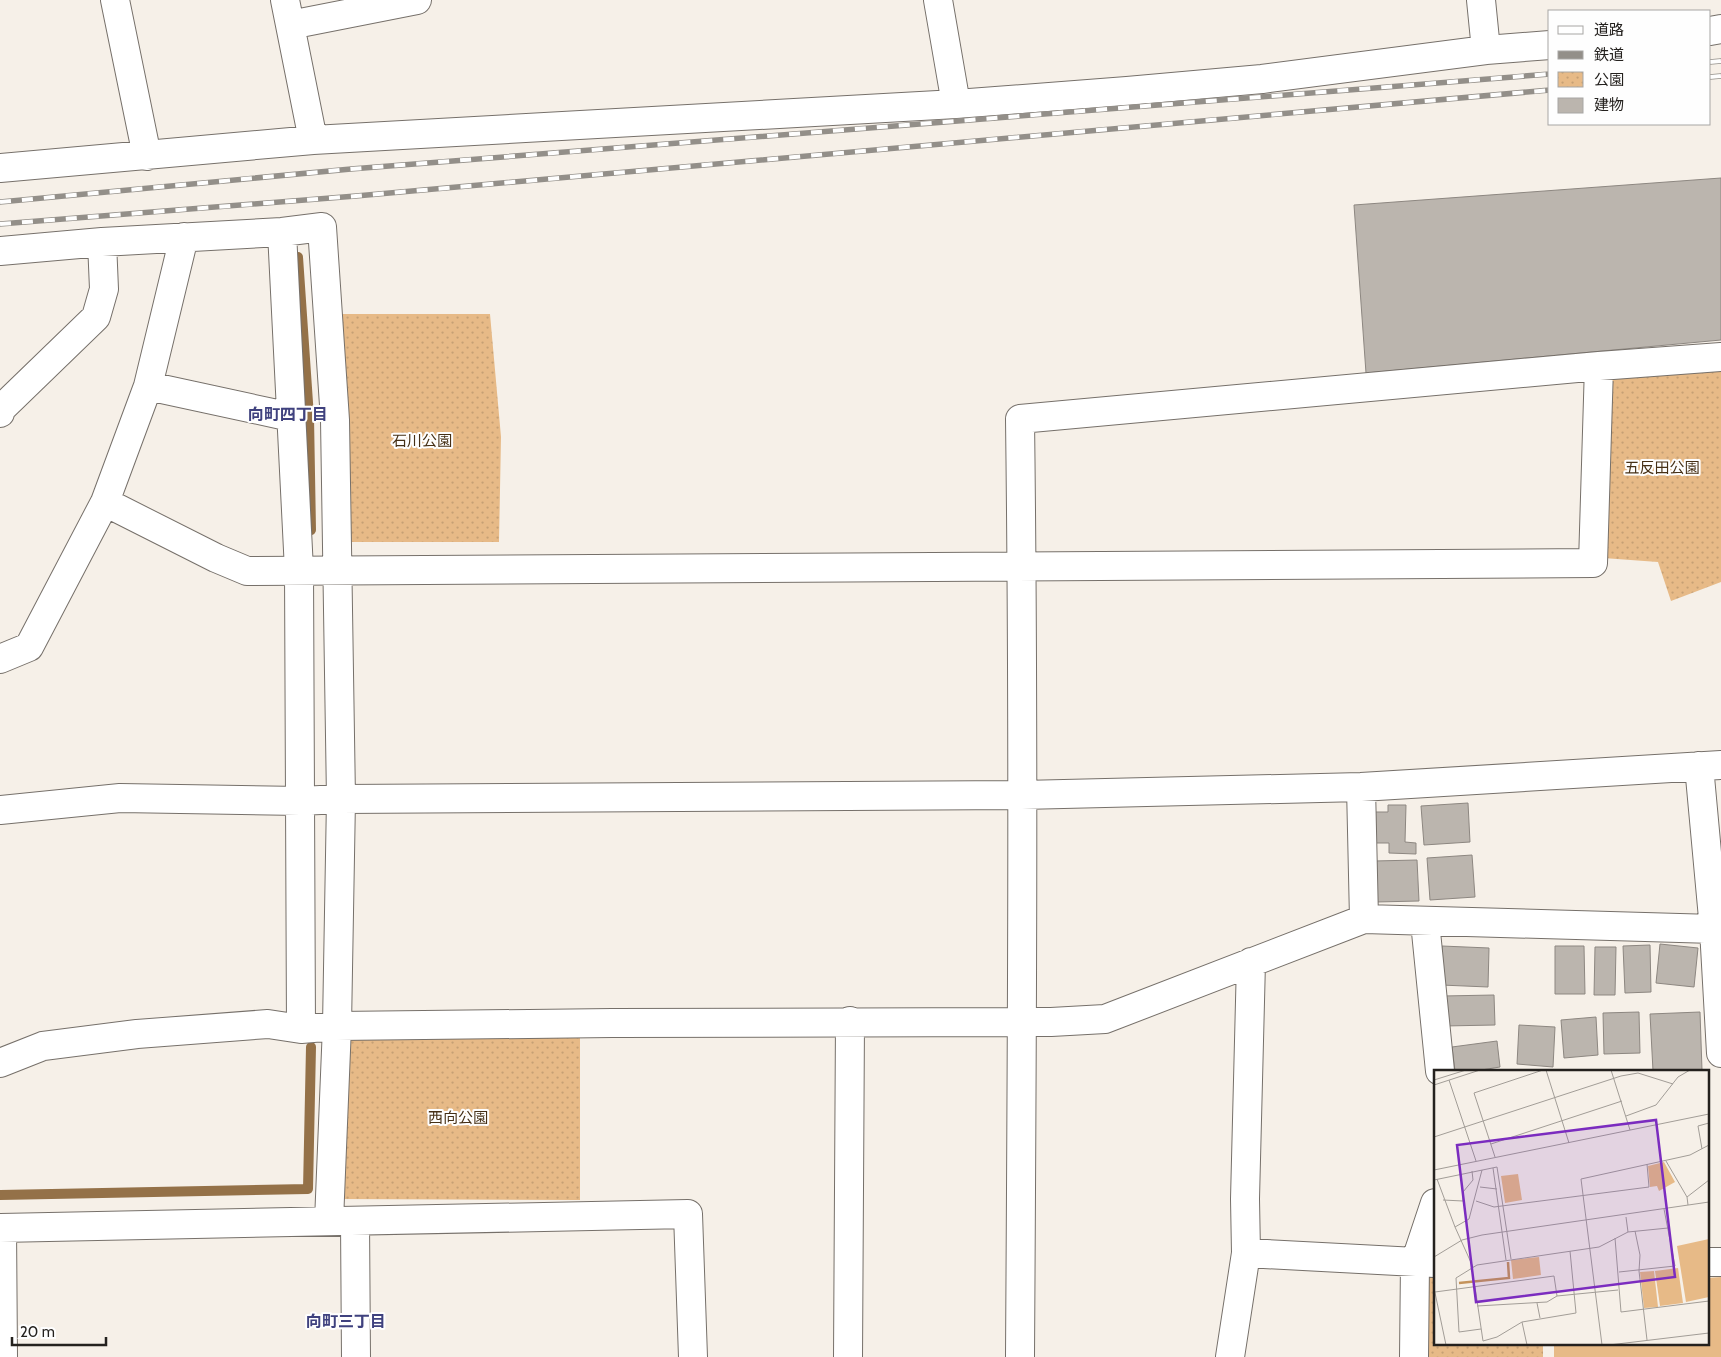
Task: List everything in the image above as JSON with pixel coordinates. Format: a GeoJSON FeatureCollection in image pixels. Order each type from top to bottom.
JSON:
{"type":"FeatureCollection","features":[{"type":"Feature","properties":{"kind":"street"},"geometry":{"type":"LineString","coordinates":[[115,0],[147,156]]}},
{"type":"Feature","properties":{"kind":"street"},"geometry":{"type":"LineString","coordinates":[[313,140],[288,12],[417,0]]}},
{"type":"Feature","properties":{"kind":"street"},"geometry":{"type":"LineString","coordinates":[[938,0],[956,104]]}},
{"type":"Feature","properties":{"kind":"street"},"geometry":{"type":"LineString","coordinates":[[1481,0],[1486,50]]}},
{"type":"Feature","properties":{"kind":"street"},"geometry":{"type":"LineString","coordinates":[[0,168],[313,140],[956,104],[1262,79],[1486,50],[1548,45]]}},
{"type":"Feature","properties":{"kind":"street"},"geometry":{"type":"LineString","coordinates":[[0,251],[102,242],[282,232],[322,227],[335,420],[341,799],[337,1026],[342,1221],[356,1357]]}},
{"type":"Feature","properties":{"kind":"street"},"geometry":{"type":"LineString","coordinates":[[282,232],[299,570],[301,1029]]}},
{"type":"Feature","properties":{"kind":"street"},"geometry":{"type":"LineString","coordinates":[[0,658],[29,648],[105,502],[148,386],[184,237]]}},
{"type":"Feature","properties":{"kind":"street"},"geometry":{"type":"LineString","coordinates":[[0,413],[1,409],[96,317],[104,289],[102,242]]}},
{"type":"Feature","properties":{"kind":"street"},"geometry":{"type":"LineString","coordinates":[[1020,1357],[1023,1022],[1020,419],[1599,366],[1721,357]]}},
{"type":"Feature","properties":{"kind":"street"},"geometry":{"type":"LineString","coordinates":[[105,502],[216,558],[247,571],[299,570],[338,572],[1592,563],[1599,366]]}},
{"type":"Feature","properties":{"kind":"street"},"geometry":{"type":"LineString","coordinates":[[148,386],[291,416]]}},
{"type":"Feature","properties":{"kind":"street"},"geometry":{"type":"LineString","coordinates":[[0,810],[120,798],[300,801],[341,799],[1022,795],[1361,787],[1710,765],[1714,929],[1721,1053]]}},
{"type":"Feature","properties":{"kind":"street"},"geometry":{"type":"LineString","coordinates":[[1361,787],[1364,920]]}},
{"type":"Feature","properties":{"kind":"street"},"geometry":{"type":"LineString","coordinates":[[2,1054],[43,1046],[137,1034],[268,1024],[301,1029],[337,1026],[850,1021],[1023,1022],[1105,1019],[1364,920],[1714,929]]}},
{"type":"Feature","properties":{"kind":"street"},"geometry":{"type":"LineString","coordinates":[[1425,922],[1440,1070]]}},
{"type":"Feature","properties":{"kind":"street"},"geometry":{"type":"LineString","coordinates":[[1230,1357],[1246,1254],[1245,1199],[1250,962]]}},
{"type":"Feature","properties":{"kind":"street"},"geometry":{"type":"LineString","coordinates":[[848,1357],[850,1021]]}},
{"type":"Feature","properties":{"kind":"street"},"geometry":{"type":"LineString","coordinates":[[1414,1357],[1425,1263],[1434,1209]]}},
{"type":"Feature","properties":{"kind":"street"},"geometry":{"type":"LineString","coordinates":[[4,1357],[1,1228],[688,1214],[693,1357]]}},
{"type":"Feature","properties":{"kind":"street"},"geometry":{"type":"LineString","coordinates":[[1246,1254],[1425,1263]]}},
{"type":"Feature","properties":{"kind":"street"},"geometry":{"type":"LineString","coordinates":[[1708,1262],[1721,1262]]}},
{"type":"Feature","properties":{"kind":"green space","name":"石川公園"},"geometry":{"type":"Polygon","coordinates":[[[339,314],[490,314],[501,437],[499,542],[345,542],[339,314]]]}},
{"type":"Feature","properties":{"kind":"green space","name":"五反田公園"},"geometry":{"type":"Polygon","coordinates":[[[1721,369],[1721,582],[1671,601],[1658,562],[1603,558],[1602,379],[1721,369]]]}},
{"type":"Feature","properties":{"kind":"green space","name":"西向公園"},"geometry":{"type":"Polygon","coordinates":[[[336,1036],[580,1037],[580,1200],[336,1199],[336,1036]]]}},
{"type":"Feature","properties":{"kind":"green space"},"geometry":{"type":"Polygon","coordinates":[[[1428,1275],[1434,1275],[1434,1344],[1543,1344],[1543,1357],[1427,1357],[1428,1275]]]}},
{"type":"Feature","properties":{"kind":"green space"},"geometry":{"type":"Polygon","coordinates":[[[1721,1277],[1721,1357],[1554,1357],[1554,1344],[1708,1344],[1708,1278],[1721,1277]]]}},
{"type":"Feature","properties":{"kind":"building"},"geometry":{"type":"Polygon","coordinates":[[[1721,178],[1721,340],[1366,373],[1354,205],[1721,178]]]}},
{"type":"Feature","properties":{"kind":"building"},"geometry":{"type":"Polygon","coordinates":[[[1468,803],[1470,842],[1424,845],[1421,806],[1468,803]]]}},
{"type":"Feature","properties":{"kind":"building"},"geometry":{"type":"Polygon","coordinates":[[[1388,805],[1406,805],[1405,842],[1416,843],[1416,854],[1389,853],[1389,843],[1374,843],[1374,812],[1388,812],[1388,805]]]}},
{"type":"Feature","properties":{"kind":"building"},"geometry":{"type":"Polygon","coordinates":[[[1472,855],[1475,897],[1430,900],[1427,858],[1472,855]]]}},
{"type":"Feature","properties":{"kind":"building"},"geometry":{"type":"Polygon","coordinates":[[[1417,860],[1419,901],[1376,902],[1374,861],[1417,860]]]}},
{"type":"Feature","properties":{"kind":"building"},"geometry":{"type":"Polygon","coordinates":[[[1660,944],[1698,948],[1694,987],[1656,983],[1660,944]]]}},
{"type":"Feature","properties":{"kind":"building"},"geometry":{"type":"Polygon","coordinates":[[[1650,945],[1651,992],[1625,993],[1623,946],[1650,945]]]}},
{"type":"Feature","properties":{"kind":"building"},"geometry":{"type":"Polygon","coordinates":[[[1442,946],[1489,948],[1488,987],[1441,985],[1442,946]]]}},
{"type":"Feature","properties":{"kind":"building"},"geometry":{"type":"Polygon","coordinates":[[[1555,946],[1584,946],[1585,994],[1555,994],[1555,946]]]}},
{"type":"Feature","properties":{"kind":"building"},"geometry":{"type":"Polygon","coordinates":[[[1595,947],[1616,947],[1615,995],[1594,995],[1595,947]]]}},
{"type":"Feature","properties":{"kind":"building"},"geometry":{"type":"Polygon","coordinates":[[[1494,995],[1495,1025],[1444,1026],[1443,996],[1494,995]]]}},
{"type":"Feature","properties":{"kind":"building"},"geometry":{"type":"Polygon","coordinates":[[[1639,1012],[1640,1053],[1604,1054],[1603,1013],[1639,1012]]]}},
{"type":"Feature","properties":{"kind":"building"},"geometry":{"type":"Polygon","coordinates":[[[1700,1012],[1702,1070],[1653,1070],[1650,1014],[1700,1012]]]}},
{"type":"Feature","properties":{"kind":"building"},"geometry":{"type":"Polygon","coordinates":[[[1596,1017],[1598,1055],[1564,1058],[1561,1020],[1596,1017]]]}},
{"type":"Feature","properties":{"kind":"building"},"geometry":{"type":"Polygon","coordinates":[[[1519,1025],[1555,1027],[1553,1067],[1517,1064],[1519,1025]]]}},
{"type":"Feature","properties":{"kind":"building"},"geometry":{"type":"Polygon","coordinates":[[[1497,1041],[1500,1067],[1481,1070],[1455,1070],[1452,1047],[1497,1041]]]}},
{"type":"Feature","properties":{"kind":"waterway"},"geometry":{"type":"LineString","coordinates":[[298,257],[309,417],[311,530]]}},
{"type":"Feature","properties":{"kind":"waterway"},"geometry":{"type":"LineString","coordinates":[[0,1195],[308,1189],[311,1047]]}},
{"type":"Feature","properties":{"kind":"railway"},"geometry":{"type":"LineString","coordinates":[[1711,62],[1721,61]]}},
{"type":"Feature","properties":{"kind":"railway"},"geometry":{"type":"LineString","coordinates":[[0,202],[351,169],[1548,74]]}},
{"type":"Feature","properties":{"kind":"railway"},"geometry":{"type":"LineString","coordinates":[[1711,77],[1721,76]]}},
{"type":"Feature","properties":{"kind":"railway"},"geometry":{"type":"LineString","coordinates":[[0,224],[356,196],[1548,90]]}},
{"type":"Feature","properties":{"kind":"district","name":"向町四丁目"},"geometry":{"type":"Point","coordinates":[288,414]}},
{"type":"Feature","properties":{"kind":"district","name":"向町三丁目"},"geometry":{"type":"Point","coordinates":[346,1321]}}]}
